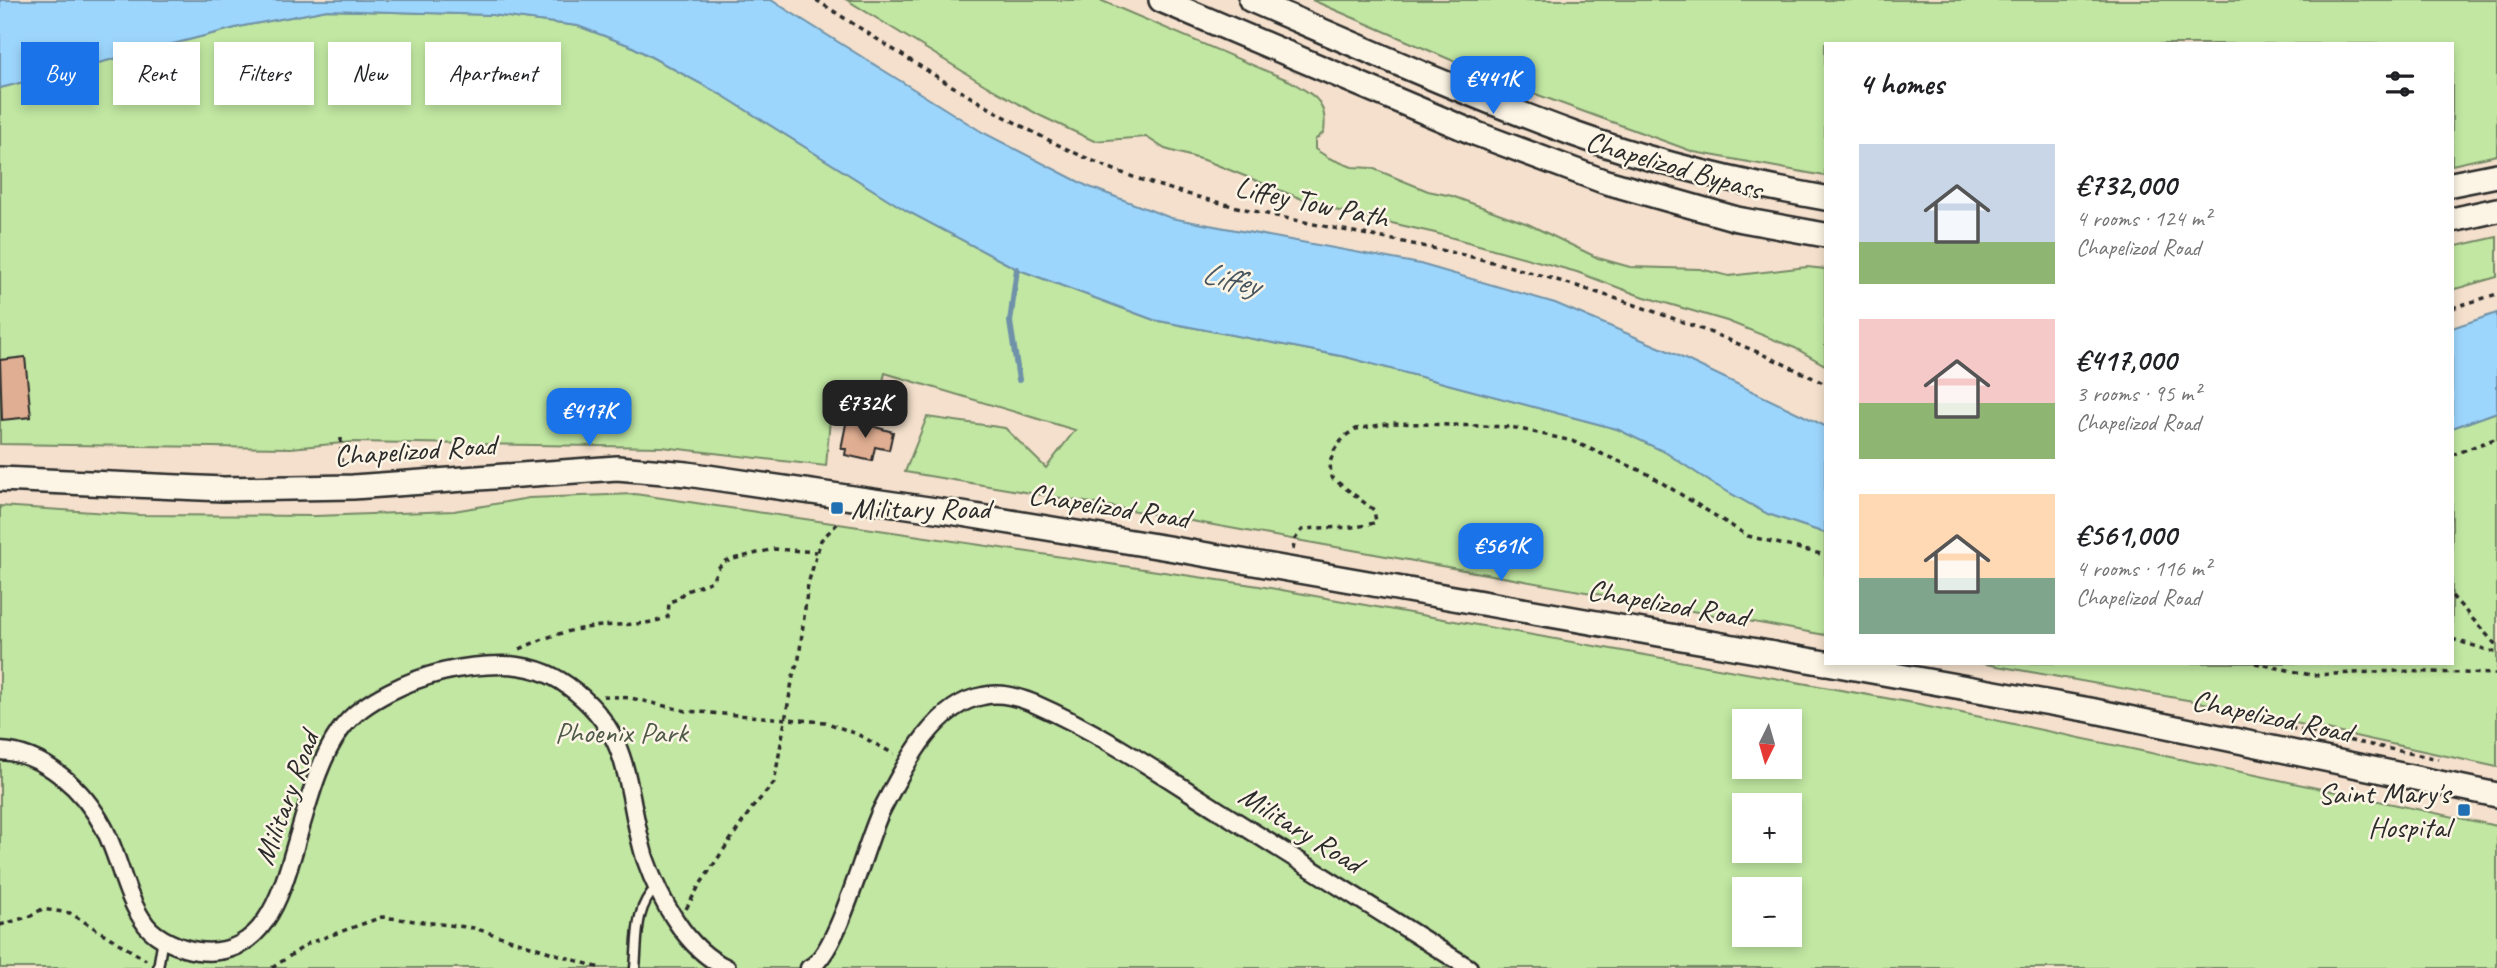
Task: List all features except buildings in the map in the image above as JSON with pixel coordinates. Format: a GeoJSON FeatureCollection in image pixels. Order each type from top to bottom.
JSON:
{"type":"FeatureCollection","features":[{"type":"Feature","properties":{"kind":"main road","name":"Chapelizod Bypass"},"geometry":{"type":"LineString","coordinates":[[1161,0],[1477,134],[1603,181],[1737,219],[1824,235]]}},
{"type":"Feature","properties":{"kind":"main road","name":"Chapelizod Bypass"},"geometry":{"type":"LineString","coordinates":[[1251,0],[1443,83],[1575,135],[1658,161],[1758,186],[1824,198]]}},
{"type":"Feature","properties":{"kind":"main road"},"geometry":{"type":"LineString","coordinates":[[2454,184],[2497,174]]}},
{"type":"Feature","properties":{"kind":"main road"},"geometry":{"type":"LineString","coordinates":[[2454,219],[2497,210]]}},
{"type":"Feature","properties":{"kind":"main road","name":"Chapelizod Road"},"geometry":{"type":"LineString","coordinates":[[0,479],[223,489],[353,487],[617,468],[798,489],[1290,569],[1824,663]]}},
{"type":"Feature","properties":{"kind":"main road","name":"Chapelizod Road"},"geometry":{"type":"LineString","coordinates":[[1837,665],[2090,710],[2497,795]]}},
{"type":"Feature","properties":{"kind":"street","name":"Military Road"},"geometry":{"type":"LineString","coordinates":[[0,751],[34,758],[57,771],[83,798],[104,827],[134,904],[147,927],[181,948],[219,952],[243,943],[275,908],[321,764],[340,730],[365,704],[402,685],[439,672],[483,665],[519,665],[551,674],[582,696],[611,733],[628,773],[645,855],[656,888],[687,939],[715,963],[727,968]]}},
{"type":"Feature","properties":{"kind":"street","name":"Military Road"},"geometry":{"type":"LineString","coordinates":[[809,968],[816,965],[835,935],[880,814],[908,761],[933,726],[960,705],[982,696],[1007,695],[1033,703],[1117,746],[1469,968]]}},
{"type":"Feature","properties":{"kind":"lane"},"geometry":{"type":"LineString","coordinates":[[635,968],[640,911],[656,888]]}},
{"type":"Feature","properties":{"kind":"lane"},"geometry":{"type":"LineString","coordinates":[[158,968],[163,938]]}},
{"type":"Feature","properties":{"kind":"path","name":"Liffey Tow Path"},"geometry":{"type":"LineString","coordinates":[[816,0],[957,88],[1038,133],[1117,171],[1201,199],[1507,266],[1647,309],[1729,340],[1824,384]]}},
{"type":"Feature","properties":{"kind":"path"},"geometry":{"type":"LineString","coordinates":[[2454,308],[2497,294]]}},
{"type":"Feature","properties":{"kind":"path"},"geometry":{"type":"LineString","coordinates":[[1290,569],[1295,539],[1302,530],[1321,526],[1355,527],[1377,522],[1374,510],[1331,477],[1329,462],[1345,436],[1356,429],[1393,424],[1511,427],[1572,441],[1646,473],[1748,536],[1824,555]]}},
{"type":"Feature","properties":{"kind":"path"},"geometry":{"type":"LineString","coordinates":[[341,438],[341,467]]}},
{"type":"Feature","properties":{"kind":"path"},"geometry":{"type":"LineString","coordinates":[[2454,454],[2497,438]]}},
{"type":"Feature","properties":{"kind":"path"},"geometry":{"type":"LineString","coordinates":[[676,922],[752,808],[774,783],[793,676],[799,658],[808,584],[821,540],[839,522]]}},
{"type":"Feature","properties":{"kind":"path"},"geometry":{"type":"LineString","coordinates":[[519,649],[543,638],[571,631],[592,627],[649,624],[668,617],[669,602],[678,599],[684,592],[712,581],[719,566],[725,561],[774,549],[817,552]]}},
{"type":"Feature","properties":{"kind":"path"},"geometry":{"type":"LineString","coordinates":[[2454,598],[2497,646]]}},
{"type":"Feature","properties":{"kind":"path"},"geometry":{"type":"LineString","coordinates":[[2454,640],[2497,653]]}},
{"type":"Feature","properties":{"kind":"path"},"geometry":{"type":"LineString","coordinates":[[2264,665],[2311,675],[2397,671],[2497,674]]}},
{"type":"Feature","properties":{"kind":"path"},"geometry":{"type":"LineString","coordinates":[[582,696],[631,698],[686,711],[825,722],[841,727],[908,761]]}},
{"type":"Feature","properties":{"kind":"path"},"geometry":{"type":"LineString","coordinates":[[0,925],[31,916],[42,909],[70,914],[158,968]]}},
{"type":"Feature","properties":{"kind":"path"},"geometry":{"type":"LineString","coordinates":[[272,968],[309,943],[382,917],[474,928],[600,968]]}},
{"type":"Feature","properties":{"kind":"green space"},"geometry":{"type":"Polygon","coordinates":[[[847,0],[1100,0],[1290,81],[1306,91],[1317,100],[1324,113],[1324,132],[1315,140],[1315,149],[1352,167],[1372,168],[1428,191],[1452,196],[1528,224],[1598,258],[1630,267],[1700,269],[1729,276],[1807,267],[1824,269],[1824,364],[1795,348],[1727,321],[1638,295],[1577,272],[1435,233],[1322,207],[1207,161],[1165,149],[1146,137],[1094,141],[985,85],[847,0]]]}},
{"type":"Feature","properties":{"kind":"green space"},"geometry":{"type":"Polygon","coordinates":[[[1312,0],[2497,0],[2497,155],[2454,165],[2454,42],[1824,42],[1824,176],[1694,152],[1500,81],[1312,0]]]}},
{"type":"Feature","properties":{"kind":"green space"},"geometry":{"type":"Polygon","coordinates":[[[327,10],[492,15],[578,26],[631,46],[722,95],[907,211],[1017,269],[1154,320],[1346,357],[1617,429],[1665,452],[1712,483],[1768,514],[1824,533],[1824,635],[905,472],[927,417],[1005,428],[1046,468],[1075,430],[885,373],[877,407],[831,407],[826,466],[662,447],[353,442],[291,448],[0,444],[0,88],[21,83],[21,105],[99,105],[99,63],[113,59],[113,105],[200,105],[200,42],[180,42],[243,26],[327,10]]]}},
{"type":"Feature","properties":{"kind":"green space"},"geometry":{"type":"Polygon","coordinates":[[[2497,237],[2497,277],[2454,289],[2454,247],[2497,237]]]}},
{"type":"Feature","properties":{"kind":"green space"},"geometry":{"type":"Polygon","coordinates":[[[2497,412],[2497,767],[2204,703],[1991,665],[2454,665],[2454,427],[2497,412]]]}},
{"type":"Feature","properties":{"kind":"green space","name":"Phoenix Park"},"geometry":{"type":"Polygon","coordinates":[[[635,494],[1259,586],[1919,704],[2497,826],[2497,968],[0,968],[0,506],[140,515],[315,516],[454,511],[529,498],[635,494]]]}},
{"type":"Feature","properties":{"kind":"water","name":"Liffey"},"geometry":{"type":"Polygon","coordinates":[[[0,0],[771,0],[982,132],[1087,186],[1171,218],[1420,264],[1555,303],[1666,350],[1824,426],[1824,533],[1768,514],[1712,483],[1665,452],[1617,429],[1346,357],[1154,320],[1017,269],[907,211],[722,95],[631,46],[578,26],[492,15],[327,10],[243,26],[180,42],[113,42],[113,59],[99,63],[99,42],[21,42],[21,83],[0,88],[0,0]]]}},
{"type":"Feature","properties":{"kind":"water"},"geometry":{"type":"Polygon","coordinates":[[[2497,313],[2497,412],[2454,427],[2454,327],[2497,313]]]}},
{"type":"Feature","properties":{"kind":"waterway"},"geometry":{"type":"LineString","coordinates":[[1017,269],[1010,322],[1019,380]]}},
{"type":"Feature","properties":{"kind":"place","name":"Military Road"},"geometry":{"type":"Point","coordinates":[837,508]}},
{"type":"Feature","properties":{"kind":"place","name":"Saint Mary's Hospital"},"geometry":{"type":"Point","coordinates":[2464,810]}}]}
